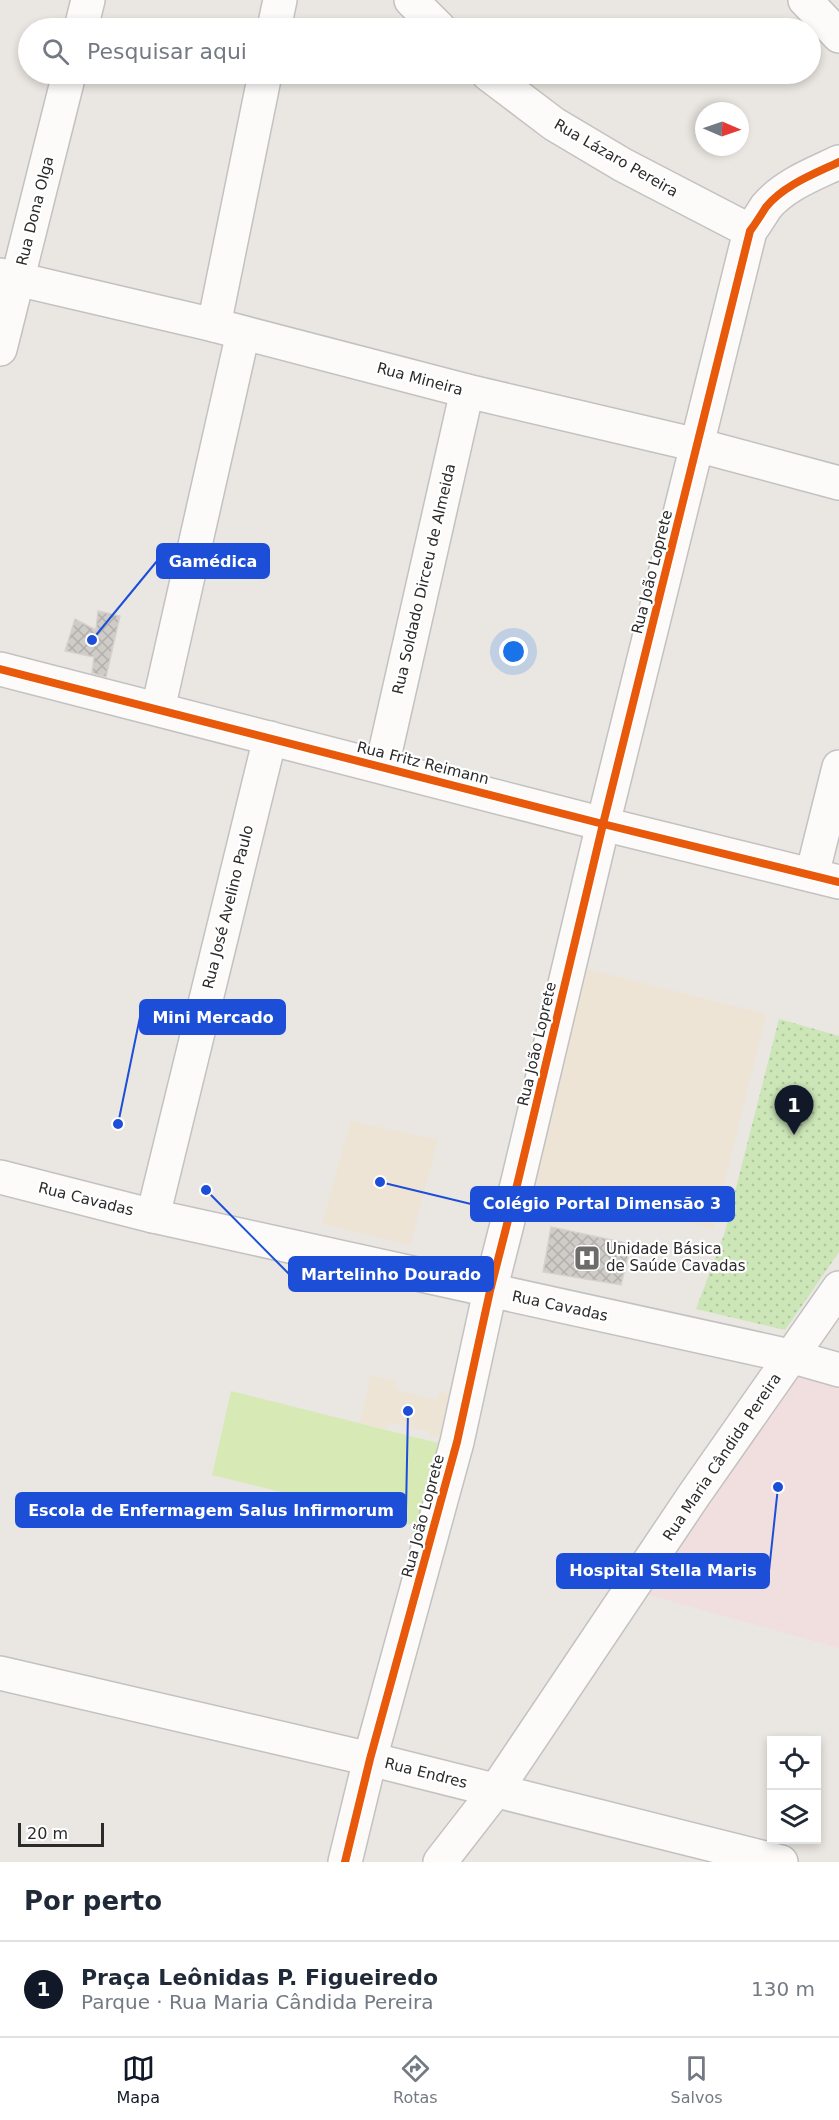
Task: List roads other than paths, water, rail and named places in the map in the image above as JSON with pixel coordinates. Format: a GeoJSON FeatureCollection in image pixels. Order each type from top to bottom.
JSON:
{"type":"FeatureCollection","features":[{"type":"Feature","properties":{"kind":"street"},"geometry":{"type":"LineString","coordinates":[[84,18],[88,0]]}},
{"type":"Feature","properties":{"kind":"street"},"geometry":{"type":"LineString","coordinates":[[276,18],[280,0]]}},
{"type":"Feature","properties":{"kind":"street"},"geometry":{"type":"LineString","coordinates":[[411,0],[429,18]]}},
{"type":"Feature","properties":{"kind":"street"},"geometry":{"type":"LineString","coordinates":[[805,0],[839,36]]}},
{"type":"Feature","properties":{"kind":"street","name":"Rua Dona Olga"},"geometry":{"type":"LineString","coordinates":[[0,349],[9,277],[66,84]]}},
{"type":"Feature","properties":{"kind":"street"},"geometry":{"type":"LineString","coordinates":[[158,709],[229,329],[264,84]]}},
{"type":"Feature","properties":{"kind":"street","name":"Rua Lázaro Pereira"},"geometry":{"type":"LineString","coordinates":[[501,84],[554,124],[623,165],[750,231]]}},
{"type":"Feature","properties":{"kind":"street"},"geometry":{"type":"LineString","coordinates":[[750,231],[768,206],[786,190],[806,177],[839,162]]}},
{"type":"Feature","properties":{"kind":"street","name":"Rua João Loprete"},"geometry":{"type":"LineString","coordinates":[[345,1862],[370,1759],[457,1442],[490,1291],[750,231]]}},
{"type":"Feature","properties":{"kind":"street","name":"Rua Mineira"},"geometry":{"type":"LineString","coordinates":[[9,277],[229,329],[467,391],[698,445],[839,483]]}},
{"type":"Feature","properties":{"kind":"street","name":"Rua Soldado Dirceu de Almeida"},"geometry":{"type":"LineString","coordinates":[[382,766],[467,391]]}},
{"type":"Feature","properties":{"kind":"street","name":"Rua Fritz Reimann"},"geometry":{"type":"LineString","coordinates":[[0,669],[603,824],[826,878]]}},
{"type":"Feature","properties":{"kind":"street","name":"Rua José Avelino Paulo"},"geometry":{"type":"LineString","coordinates":[[153,1216],[270,738]]}},
{"type":"Feature","properties":{"kind":"street"},"geometry":{"type":"LineString","coordinates":[[826,878],[839,767]]}},
{"type":"Feature","properties":{"kind":"street","name":"Rua Cavadas"},"geometry":{"type":"LineString","coordinates":[[0,1176],[153,1216],[790,1356],[839,1370]]}},
{"type":"Feature","properties":{"kind":"street","name":"Rua Maria Cândida Pereira"},"geometry":{"type":"LineString","coordinates":[[440,1862],[496,1790],[694,1495],[839,1287]]}},
{"type":"Feature","properties":{"kind":"street","name":"Rua Endres"},"geometry":{"type":"LineString","coordinates":[[0,1673],[370,1759],[781,1862]]}},
{"type":"Feature","properties":{"kind":"place","name":"Gamédica"},"geometry":{"type":"Point","coordinates":[92,640]}},
{"type":"Feature","properties":{"kind":"place","name":"Mini Mercado"},"geometry":{"type":"Point","coordinates":[118,1124]}},
{"type":"Feature","properties":{"kind":"place","name":"Praça Leônidas P. Figueiredo"},"geometry":{"type":"Point","coordinates":[794,1135]}},
{"type":"Feature","properties":{"kind":"place","name":"Colégio Portal Dimensão 3"},"geometry":{"type":"Point","coordinates":[380,1182]}},
{"type":"Feature","properties":{"kind":"place","name":"Martelinho Dourado"},"geometry":{"type":"Point","coordinates":[206,1190]}},
{"type":"Feature","properties":{"kind":"place","name":"Unidade Básica de Saúde Cavadas"},"geometry":{"type":"Point","coordinates":[587,1258]}},
{"type":"Feature","properties":{"kind":"place","name":"Escola de Enfermagem Salus Infirmorum"},"geometry":{"type":"Point","coordinates":[408,1411]}},
{"type":"Feature","properties":{"kind":"place","name":"Hospital Stella Maris"},"geometry":{"type":"Point","coordinates":[778,1487]}}]}
